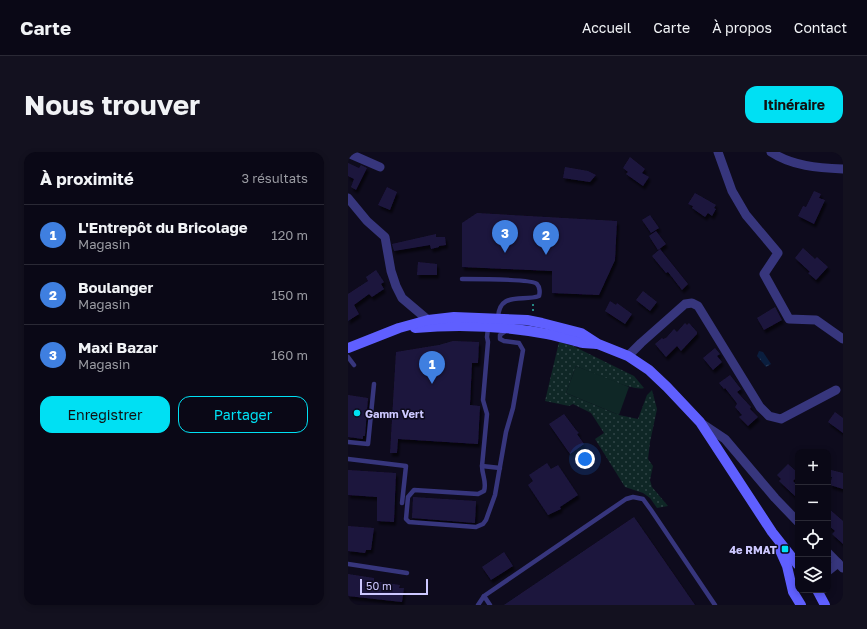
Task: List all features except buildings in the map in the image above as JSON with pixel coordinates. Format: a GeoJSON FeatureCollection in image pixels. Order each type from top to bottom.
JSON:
{"type":"FeatureCollection","features":[{"type":"Feature","properties":{"kind":"main road"},"geometry":{"type":"LineString","coordinates":[[348,348],[387,332],[428,320],[454,317],[527,320],[581,333],[598,344],[628,356],[649,370],[700,422],[772,532],[795,561]]}},
{"type":"Feature","properties":{"kind":"main road"},"geometry":{"type":"LineString","coordinates":[[487,333],[498,318]]}},
{"type":"Feature","properties":{"kind":"main road"},"geometry":{"type":"LineString","coordinates":[[387,332],[429,327],[475,327],[487,333],[508,329],[547,334],[567,338],[580,343],[598,344]]}},
{"type":"Feature","properties":{"kind":"main road"},"geometry":{"type":"LineString","coordinates":[[772,532],[787,566],[794,576],[793,592],[801,605]]}},
{"type":"Feature","properties":{"kind":"main road"},"geometry":{"type":"LineString","coordinates":[[819,605],[826,605],[820,593]]}},
{"type":"Feature","properties":{"kind":"street"},"geometry":{"type":"LineString","coordinates":[[348,152],[380,167]]}},
{"type":"Feature","properties":{"kind":"street"},"geometry":{"type":"LineString","coordinates":[[718,152],[735,197],[746,215],[778,253],[764,274],[789,319],[816,320],[843,338]]}},
{"type":"Feature","properties":{"kind":"street"},"geometry":{"type":"LineString","coordinates":[[771,152],[779,158],[792,163],[819,168],[843,169]]}},
{"type":"Feature","properties":{"kind":"street"},"geometry":{"type":"LineString","coordinates":[[348,198],[367,221],[384,237],[391,271],[402,298],[428,320]]}},
{"type":"Feature","properties":{"kind":"street"},"geometry":{"type":"LineString","coordinates":[[628,356],[685,304],[692,303],[698,306],[760,407],[769,416],[781,419],[836,390]]}},
{"type":"Feature","properties":{"kind":"street"},"geometry":{"type":"LineString","coordinates":[[700,422],[725,439],[797,521]]}},
{"type":"Feature","properties":{"kind":"street"},"geometry":{"type":"LineString","coordinates":[[831,556],[841,566],[831,570]]}},
{"type":"Feature","properties":{"kind":"lane"},"geometry":{"type":"LineString","coordinates":[[462,279],[518,281],[536,283],[538,285],[539,296],[534,298],[515,298],[505,302],[500,307],[498,318]]}},
{"type":"Feature","properties":{"kind":"lane"},"geometry":{"type":"LineString","coordinates":[[487,333],[488,342],[484,400],[487,414],[482,466],[485,487],[481,494],[414,490],[408,497],[406,517],[408,521],[476,528],[486,520],[493,504],[506,432],[513,408],[523,350],[519,343],[500,339],[500,335],[508,329]]}},
{"type":"Feature","properties":{"kind":"lane"},"geometry":{"type":"LineString","coordinates":[[348,357],[354,365]]}},
{"type":"Feature","properties":{"kind":"lane"},"geometry":{"type":"LineString","coordinates":[[348,442],[368,444],[374,384]]}},
{"type":"Feature","properties":{"kind":"lane"},"geometry":{"type":"LineString","coordinates":[[348,459],[406,466],[402,503]]}},
{"type":"Feature","properties":{"kind":"lane"},"geometry":{"type":"LineString","coordinates":[[482,466],[500,468]]}},
{"type":"Feature","properties":{"kind":"lane"},"geometry":{"type":"LineString","coordinates":[[478,605],[484,596],[626,499],[633,497],[643,499],[715,605]]}},
{"type":"Feature","properties":{"kind":"lane"},"geometry":{"type":"LineString","coordinates":[[348,564],[406,573]]}},
{"type":"Feature","properties":{"kind":"lane"},"geometry":{"type":"LineString","coordinates":[[484,596],[490,605]]}},
{"type":"Feature","properties":{"kind":"path"},"geometry":{"type":"LineString","coordinates":[[533,302],[533,311]]}},
{"type":"Feature","properties":{"kind":"green space"},"geometry":{"type":"Polygon","coordinates":[[[559,342],[573,346],[634,376],[644,388],[631,387],[621,384],[576,366],[566,393],[619,415],[638,419],[647,395],[652,390],[657,409],[648,459],[653,466],[650,480],[652,487],[668,506],[657,508],[650,498],[643,493],[625,487],[595,439],[604,433],[591,413],[573,404],[569,406],[545,401],[559,342]]]}},
{"type":"Feature","properties":{"kind":"green space"},"geometry":{"type":"Polygon","coordinates":[[[576,366],[629,387],[619,415],[566,393],[576,366]]]}},
{"type":"Feature","properties":{"kind":"water"},"geometry":{"type":"Polygon","coordinates":[[[759,351],[763,352],[771,364],[766,367],[757,356],[759,351]]]}},
{"type":"Feature","properties":{"kind":"place","name":"Maxi Bazar"},"geometry":{"type":"Point","coordinates":[505,253]}},
{"type":"Feature","properties":{"kind":"place","name":"Boulanger"},"geometry":{"type":"Point","coordinates":[546,255]}},
{"type":"Feature","properties":{"kind":"place","name":"L'Entrepôt du Bricolage"},"geometry":{"type":"Point","coordinates":[432,384]}},
{"type":"Feature","properties":{"kind":"place","name":"Gamm Vert"},"geometry":{"type":"Point","coordinates":[357,413]}},
{"type":"Feature","properties":{"kind":"place","name":"4e RMAT"},"geometry":{"type":"Point","coordinates":[785,549]}}]}
